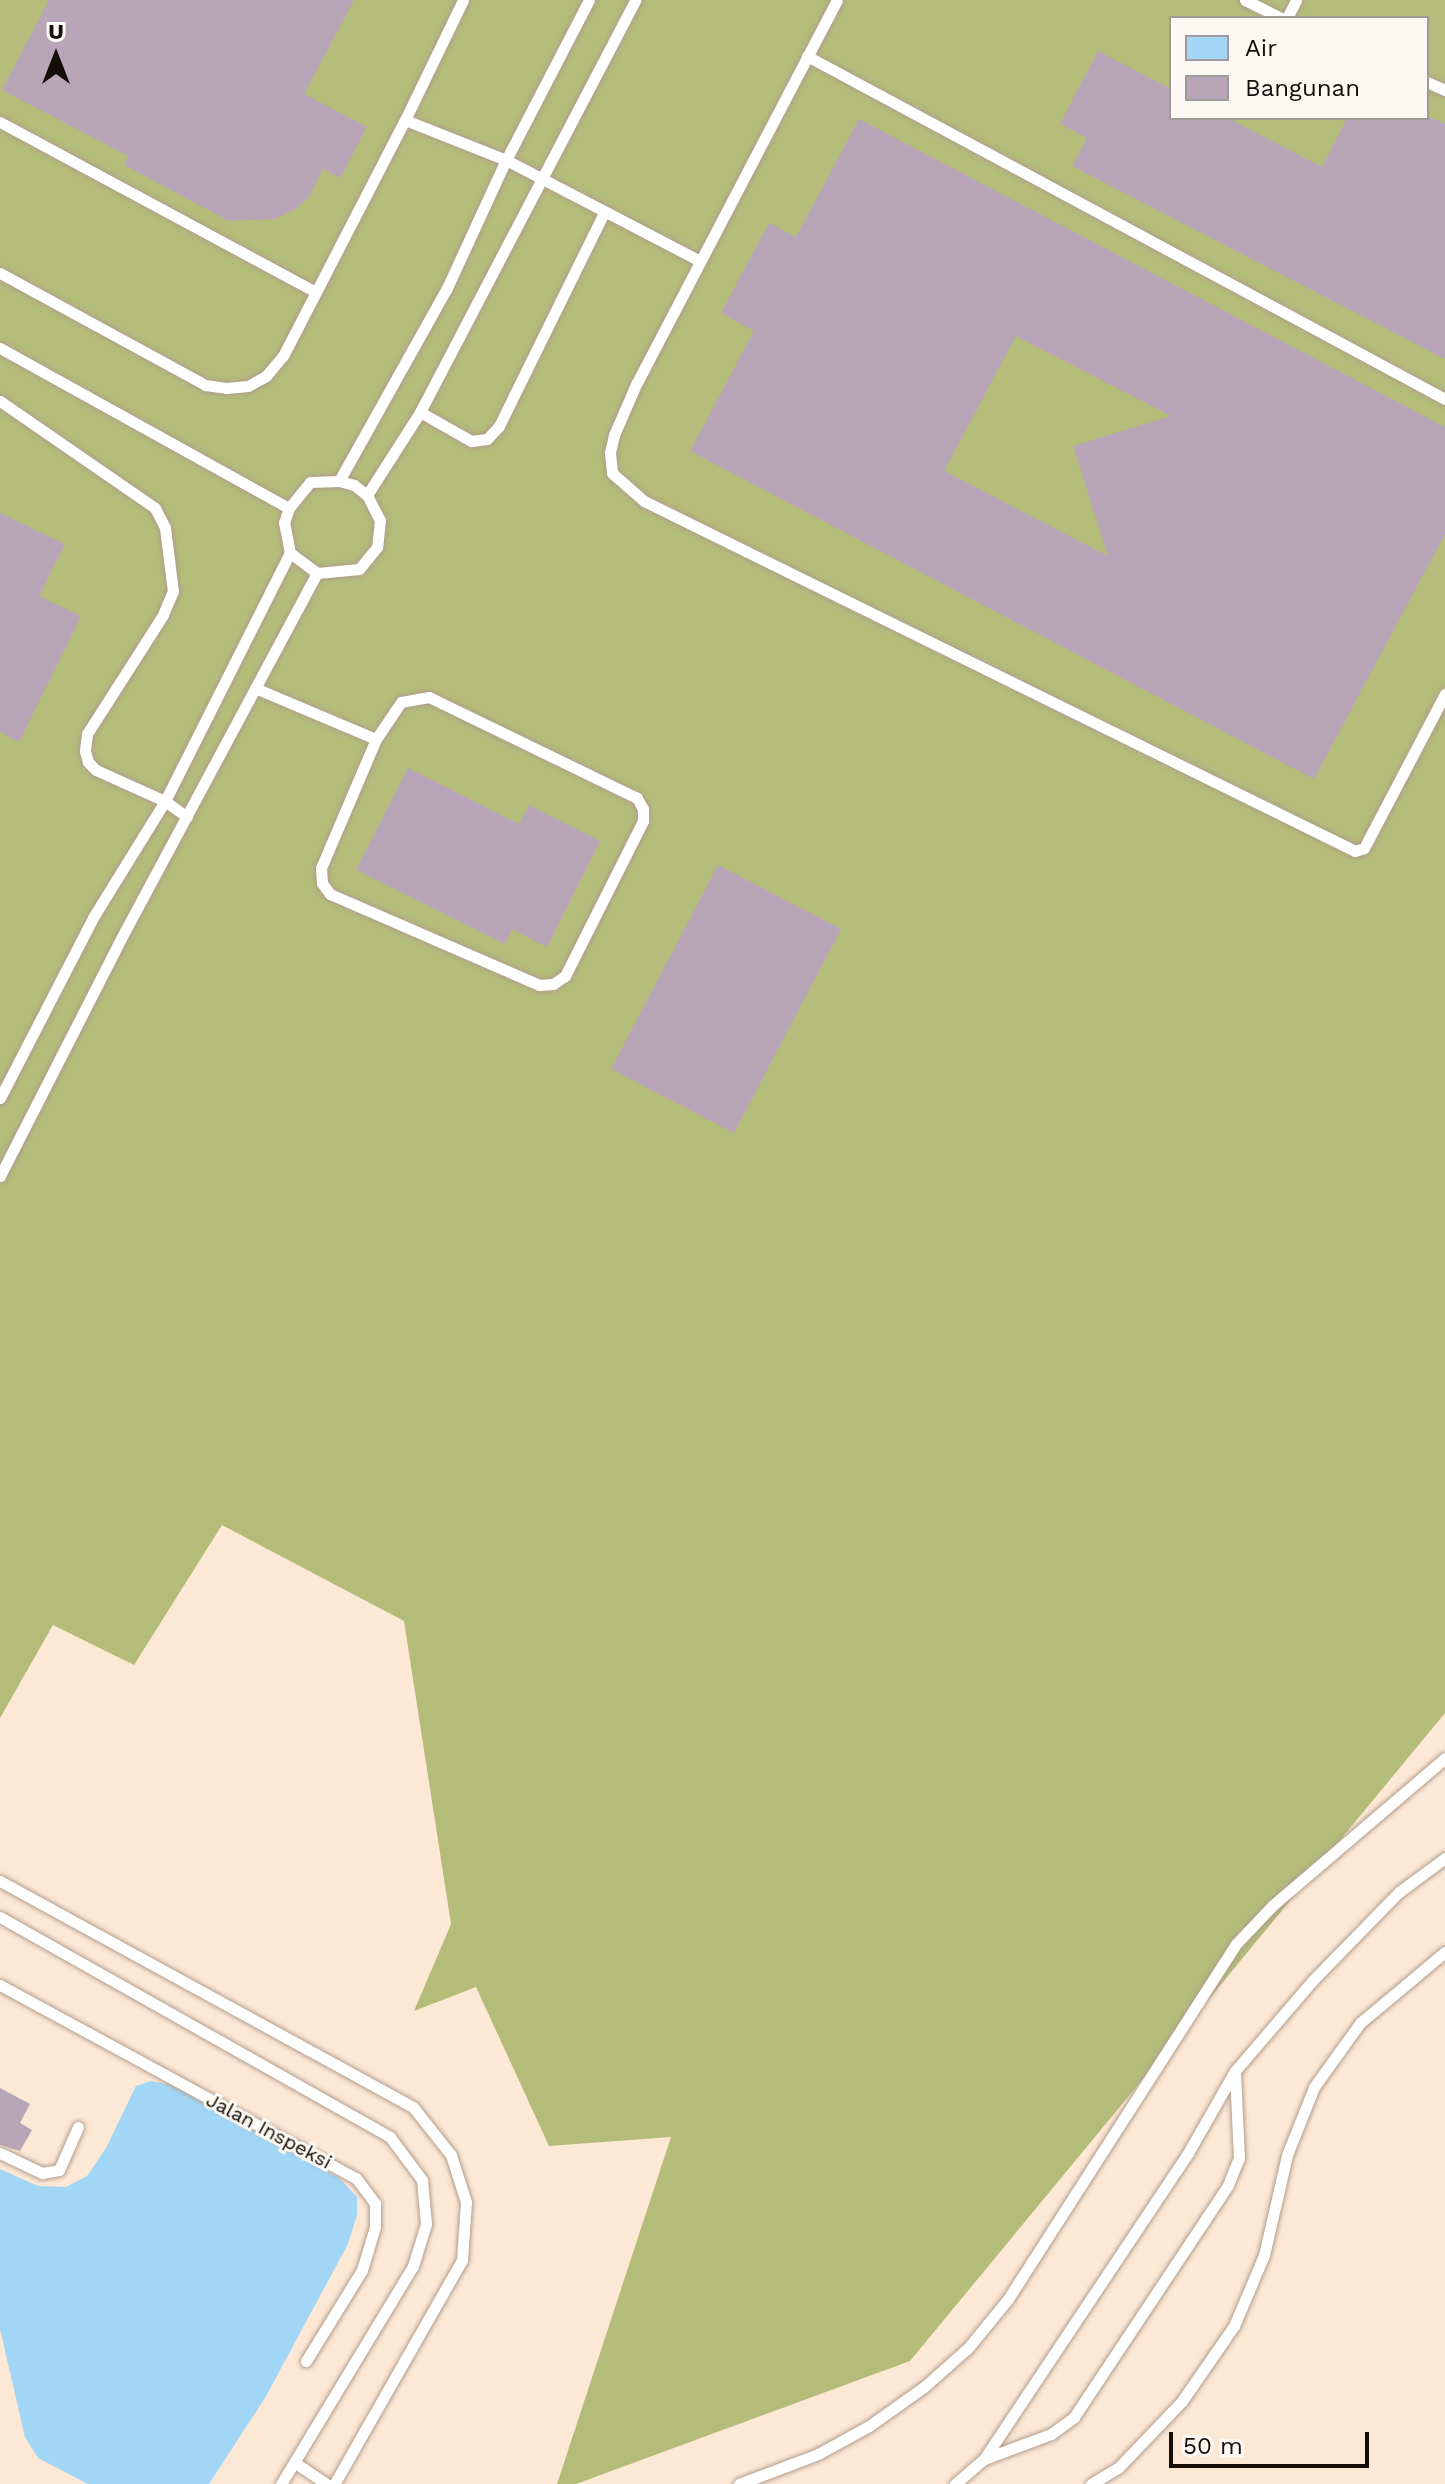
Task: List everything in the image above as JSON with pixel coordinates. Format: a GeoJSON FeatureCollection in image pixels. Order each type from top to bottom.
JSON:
{"type":"FeatureCollection","features":[{"type":"Feature","properties":{"kind":"lane"},"geometry":{"type":"LineString","coordinates":[[0,273],[205,385],[226,388],[248,386],[266,376],[283,356],[463,0]]}},
{"type":"Feature","properties":{"kind":"lane"},"geometry":{"type":"LineString","coordinates":[[339,481],[447,288],[506,160],[589,0]]}},
{"type":"Feature","properties":{"kind":"lane"},"geometry":{"type":"LineString","coordinates":[[367,495],[420,412],[635,0]]}},
{"type":"Feature","properties":{"kind":"lane"},"geometry":{"type":"LineString","coordinates":[[837,0],[637,382],[614,435],[610,453],[612,473],[644,501],[1355,851],[1364,848],[1445,694]]}},
{"type":"Feature","properties":{"kind":"lane"},"geometry":{"type":"LineString","coordinates":[[1245,0],[1277,16]]}},
{"type":"Feature","properties":{"kind":"lane"},"geometry":{"type":"LineString","coordinates":[[807,56],[1445,399]]}},
{"type":"Feature","properties":{"kind":"lane"},"geometry":{"type":"LineString","coordinates":[[405,120],[506,160],[700,261]]}},
{"type":"Feature","properties":{"kind":"lane"},"geometry":{"type":"LineString","coordinates":[[0,122],[314,291]]}},
{"type":"Feature","properties":{"kind":"lane"},"geometry":{"type":"LineString","coordinates":[[420,412],[471,441],[487,439],[499,426],[604,213]]}},
{"type":"Feature","properties":{"kind":"lane"},"geometry":{"type":"LineString","coordinates":[[0,348],[289,508]]}},
{"type":"Feature","properties":{"kind":"lane"},"geometry":{"type":"LineString","coordinates":[[0,401],[155,508],[165,528],[173,591],[163,615],[87,734],[85,751],[88,762],[96,770],[165,801],[187,817]]}},
{"type":"Feature","properties":{"kind":"lane"},"geometry":{"type":"LineString","coordinates":[[0,1098],[94,916],[165,801],[290,553],[284,523],[289,508],[310,482],[339,481],[367,495],[380,520],[377,547],[359,569],[317,573],[290,553]]}},
{"type":"Feature","properties":{"kind":"lane"},"geometry":{"type":"LineString","coordinates":[[0,1176],[317,573]]}},
{"type":"Feature","properties":{"kind":"lane"},"geometry":{"type":"LineString","coordinates":[[255,688],[376,739]]}},
{"type":"Feature","properties":{"kind":"lane"},"geometry":{"type":"LineString","coordinates":[[413,697],[429,697],[637,798],[643,809],[643,821],[565,976],[553,984],[539,985],[330,894],[322,883],[321,868],[376,739],[401,702],[413,697]]}},
{"type":"Feature","properties":{"kind":"lane"},"geometry":{"type":"LineString","coordinates":[[739,2484],[818,2454],[869,2426],[925,2386],[968,2348],[1008,2299],[1235,1945],[1273,1905],[1445,1758]]}},
{"type":"Feature","properties":{"kind":"lane"},"geometry":{"type":"LineString","coordinates":[[955,2484],[984,2459],[1188,2153],[1235,2071],[1313,1980],[1399,1892],[1445,1858]]}},
{"type":"Feature","properties":{"kind":"lane"},"geometry":{"type":"LineString","coordinates":[[0,1881],[413,2107],[451,2155],[466,2202],[462,2260],[334,2484]]}},
{"type":"Feature","properties":{"kind":"lane"},"geometry":{"type":"LineString","coordinates":[[0,1917],[390,2137],[422,2180],[426,2224],[413,2266],[281,2484]]}},
{"type":"Feature","properties":{"kind":"lane"},"geometry":{"type":"LineString","coordinates":[[1091,2484],[1119,2467],[1182,2401],[1234,2326],[1264,2255],[1287,2155],[1314,2087],[1360,2023],[1445,1952]]}},
{"type":"Feature","properties":{"kind":"lane","name":"Jalan Inspeksi"},"geometry":{"type":"LineString","coordinates":[[0,1985],[356,2178],[375,2203],[375,2227],[362,2270],[306,2361]]}},
{"type":"Feature","properties":{"kind":"lane"},"geometry":{"type":"LineString","coordinates":[[984,2459],[1051,2434],[1074,2417],[1228,2185],[1239,2158],[1235,2071]]}},
{"type":"Feature","properties":{"kind":"lane"},"geometry":{"type":"LineString","coordinates":[[0,2153],[42,2173],[59,2170],[78,2127]]}},
{"type":"Feature","properties":{"kind":"lane"},"geometry":{"type":"LineString","coordinates":[[294,2462],[327,2484]]}},
{"type":"Feature","properties":{"kind":"green space"},"geometry":{"type":"Polygon","coordinates":[[[0,0],[1445,0],[1445,1713],[910,2361],[576,2484],[557,2484],[671,2137],[549,2146],[476,1987],[414,2011],[451,1924],[404,1621],[222,1525],[134,1665],[53,1625],[0,1718],[0,0]]]}},
{"type":"Feature","properties":{"kind":"water"},"geometry":{"type":"Polygon","coordinates":[[[151,2081],[171,2085],[339,2178],[357,2197],[357,2215],[348,2244],[265,2398],[209,2484],[88,2484],[38,2458],[25,2437],[0,2329],[0,2169],[38,2186],[66,2187],[87,2176],[106,2148],[136,2086],[151,2081]]]}},
{"type":"Feature","properties":{"kind":"building"},"geometry":{"type":"Polygon","coordinates":[[[49,0],[354,0],[304,94],[367,127],[340,178],[323,169],[308,198],[294,210],[274,219],[229,221],[124,165],[128,156],[2,90],[49,0]]]}},
{"type":"Feature","properties":{"kind":"building"},"geometry":{"type":"Polygon","coordinates":[[[1098,51],[1169,88],[1169,120],[1232,120],[1322,167],[1346,120],[1433,118],[1445,124],[1445,359],[1072,166],[1087,138],[1060,124],[1098,51]]]}},
{"type":"Feature","properties":{"kind":"building"},"geometry":{"type":"Polygon","coordinates":[[[859,119],[1445,427],[1445,534],[1314,779],[690,451],[754,331],[721,313],[769,223],[796,237],[859,119]],[[1016,336],[944,471],[1108,556],[1073,446],[1171,416],[1016,336]]]}},
{"type":"Feature","properties":{"kind":"building"},"geometry":{"type":"Polygon","coordinates":[[[0,513],[65,544],[39,596],[81,616],[19,742],[0,732],[0,513]]]}},
{"type":"Feature","properties":{"kind":"building"},"geometry":{"type":"Polygon","coordinates":[[[408,768],[519,824],[529,805],[600,841],[547,947],[512,929],[505,944],[356,870],[408,768]]]}},
{"type":"Feature","properties":{"kind":"building"},"geometry":{"type":"Polygon","coordinates":[[[718,865],[841,929],[734,1133],[611,1069],[718,865]]]}},
{"type":"Feature","properties":{"kind":"building"},"geometry":{"type":"Polygon","coordinates":[[[0,2088],[30,2104],[20,2123],[32,2130],[20,2151],[0,2145],[0,2088]]]}}]}
